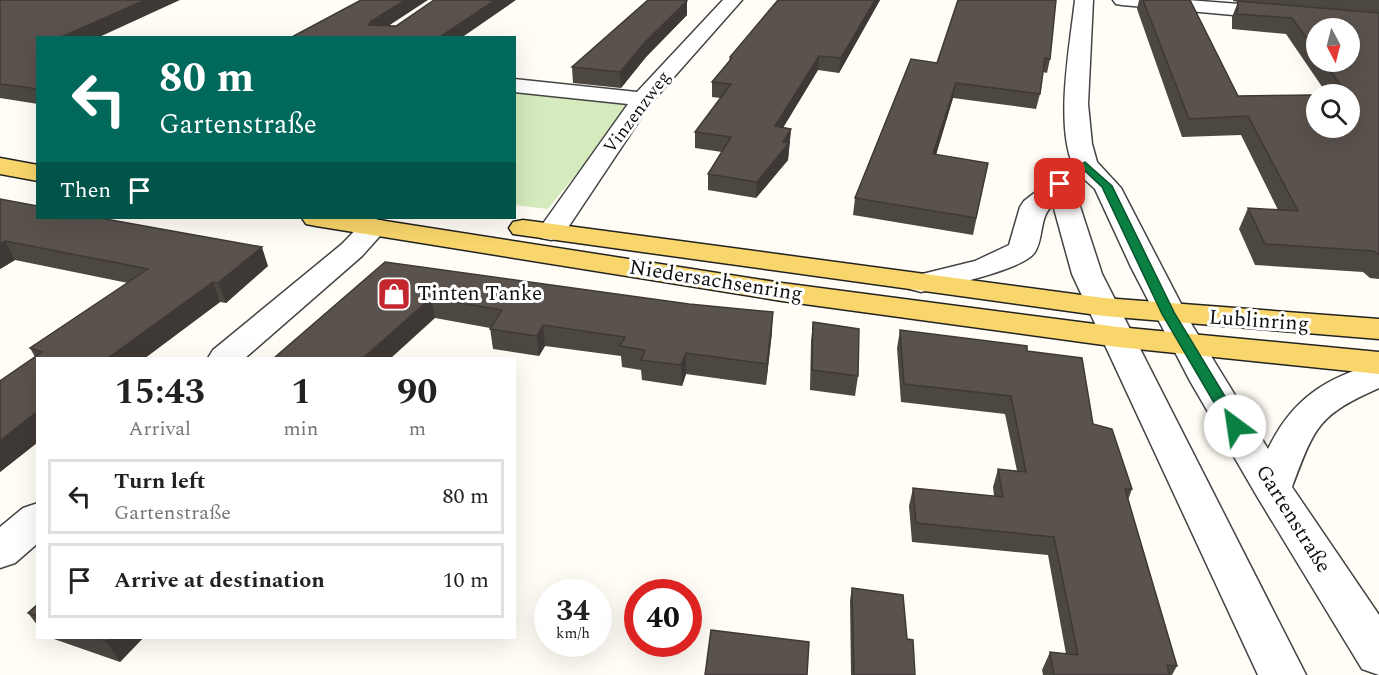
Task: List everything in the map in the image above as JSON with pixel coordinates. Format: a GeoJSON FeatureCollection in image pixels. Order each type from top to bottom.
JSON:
{"type":"FeatureCollection","features":[{"type":"Feature","properties":{"kind":"main road"},"geometry":{"type":"LineString","coordinates":[[0,145],[36,151]]}},
{"type":"Feature","properties":{"kind":"main road"},"geometry":{"type":"LineString","coordinates":[[0,166],[36,173]]}},
{"type":"Feature","properties":{"kind":"main road","name":"Niedersachsenring"},"geometry":{"type":"LineString","coordinates":[[322,219],[782,292],[1111,322]]}},
{"type":"Feature","properties":{"kind":"main road","name":"Niedersachsenring"},"geometry":{"type":"LineString","coordinates":[[460,219],[921,283],[1111,322]]}},
{"type":"Feature","properties":{"kind":"main road","name":"Lublinring"},"geometry":{"type":"LineString","coordinates":[[1111,322],[1168,314],[1379,329]]}},
{"type":"Feature","properties":{"kind":"main road","name":"Lublinring"},"geometry":{"type":"LineString","coordinates":[[1111,322],[1186,345],[1379,363]]}},
{"type":"Feature","properties":{"kind":"street","name":"Vinzenzweg"},"geometry":{"type":"LineString","coordinates":[[551,232],[642,99],[733,0]]}},
{"type":"Feature","properties":{"kind":"street"},"geometry":{"type":"LineString","coordinates":[[921,283],[985,267],[1022,250],[1034,207],[1085,165],[1078,95],[1084,0]]}},
{"type":"Feature","properties":{"kind":"street"},"geometry":{"type":"LineString","coordinates":[[1122,0],[1296,14]]}},
{"type":"Feature","properties":{"kind":"street"},"geometry":{"type":"LineString","coordinates":[[516,85],[642,99]]}},
{"type":"Feature","properties":{"kind":"street","name":"Gartenstraße"},"geometry":{"type":"LineString","coordinates":[[1085,165],[1107,186],[1168,314],[1186,345],[1272,488],[1379,654]]}},
{"type":"Feature","properties":{"kind":"street"},"geometry":{"type":"LineString","coordinates":[[1060,184],[1087,274],[1282,675]]}},
{"type":"Feature","properties":{"kind":"street"},"geometry":{"type":"LineString","coordinates":[[226,357],[352,250],[374,227]]}},
{"type":"Feature","properties":{"kind":"street"},"geometry":{"type":"LineString","coordinates":[[1272,488],[1298,428],[1305,418],[1333,395],[1379,374]]}},
{"type":"Feature","properties":{"kind":"street"},"geometry":{"type":"LineString","coordinates":[[0,551],[36,521]]}},
{"type":"Feature","properties":{"kind":"green space"},"geometry":{"type":"Polygon","coordinates":[[[516,88],[634,102],[548,209],[516,205],[516,88]]]}},
{"type":"Feature","properties":{"kind":"building"},"geometry":{"type":"Polygon","coordinates":[[[0,0],[145,0],[64,36],[36,36],[36,89],[0,84],[0,0]]]}},
{"type":"Feature","properties":{"kind":"building"},"geometry":{"type":"Polygon","coordinates":[[[361,0],[405,0],[370,22],[369,25],[396,26],[434,0],[495,0],[441,36],[294,36],[361,0]]]}},
{"type":"Feature","properties":{"kind":"building"},"geometry":{"type":"Polygon","coordinates":[[[648,0],[687,1],[645,42],[620,72],[572,67],[648,0]]]}},
{"type":"Feature","properties":{"kind":"building"},"geometry":{"type":"Polygon","coordinates":[[[778,0],[875,0],[841,58],[819,56],[775,126],[791,129],[783,142],[789,143],[757,182],[708,174],[731,137],[695,132],[731,84],[712,82],[778,0]]]}},
{"type":"Feature","properties":{"kind":"building"},"geometry":{"type":"Polygon","coordinates":[[[958,0],[1056,0],[1050,59],[1045,58],[1040,94],[956,83],[933,154],[988,163],[976,218],[855,198],[911,59],[937,63],[958,0]]]}},
{"type":"Feature","properties":{"kind":"building"},"geometry":{"type":"Polygon","coordinates":[[[1143,0],[1190,0],[1238,96],[1306,95],[1306,138],[1360,138],[1360,84],[1340,84],[1331,72],[1360,72],[1360,18],[1306,18],[1306,37],[1292,18],[1237,14],[1238,1],[1379,13],[1379,255],[1374,251],[1265,244],[1248,208],[1298,211],[1248,116],[1189,119],[1143,0]]]}},
{"type":"Feature","properties":{"kind":"building"},"geometry":{"type":"Polygon","coordinates":[[[0,199],[36,206],[36,219],[106,219],[262,247],[218,283],[213,282],[109,357],[36,357],[36,413],[0,441],[0,381],[42,352],[30,348],[148,269],[5,241],[0,244],[0,199]]]}},
{"type":"Feature","properties":{"kind":"building"},"geometry":{"type":"Polygon","coordinates":[[[385,262],[689,304],[773,312],[767,364],[686,353],[681,365],[641,360],[645,350],[620,346],[625,337],[543,325],[537,336],[490,329],[502,310],[431,298],[364,357],[275,357],[385,262]]]}},
{"type":"Feature","properties":{"kind":"building"},"geometry":{"type":"Polygon","coordinates":[[[813,322],[859,329],[858,376],[812,370],[813,322]]]}},
{"type":"Feature","properties":{"kind":"building"},"geometry":{"type":"Polygon","coordinates":[[[900,330],[1027,346],[1027,351],[1082,358],[1093,424],[1112,429],[1132,489],[1125,489],[1177,666],[1167,665],[1169,675],[1054,675],[1050,652],[1078,655],[1054,537],[916,523],[913,488],[1003,497],[998,469],[1026,472],[1011,396],[904,384],[900,330]]]}},
{"type":"Feature","properties":{"kind":"building"},"geometry":{"type":"Polygon","coordinates":[[[852,588],[903,595],[907,639],[913,640],[915,675],[854,675],[852,588]]]}},
{"type":"Feature","properties":{"kind":"building"},"geometry":{"type":"Polygon","coordinates":[[[36,606],[36,615],[28,613],[36,606]]]}},
{"type":"Feature","properties":{"kind":"building"},"geometry":{"type":"Polygon","coordinates":[[[711,630],[809,642],[807,675],[705,675],[711,630]]]}},
{"type":"Feature","properties":{"kind":"place","name":"Tinten Tanke"},"geometry":{"type":"Point","coordinates":[394,294]}},
{"type":"Feature","properties":{"kind":"route"},"geometry":{"type":"LineString","coordinates":[[1060,184],[1085,165],[1107,186],[1168,314],[1235,426]]}}]}
